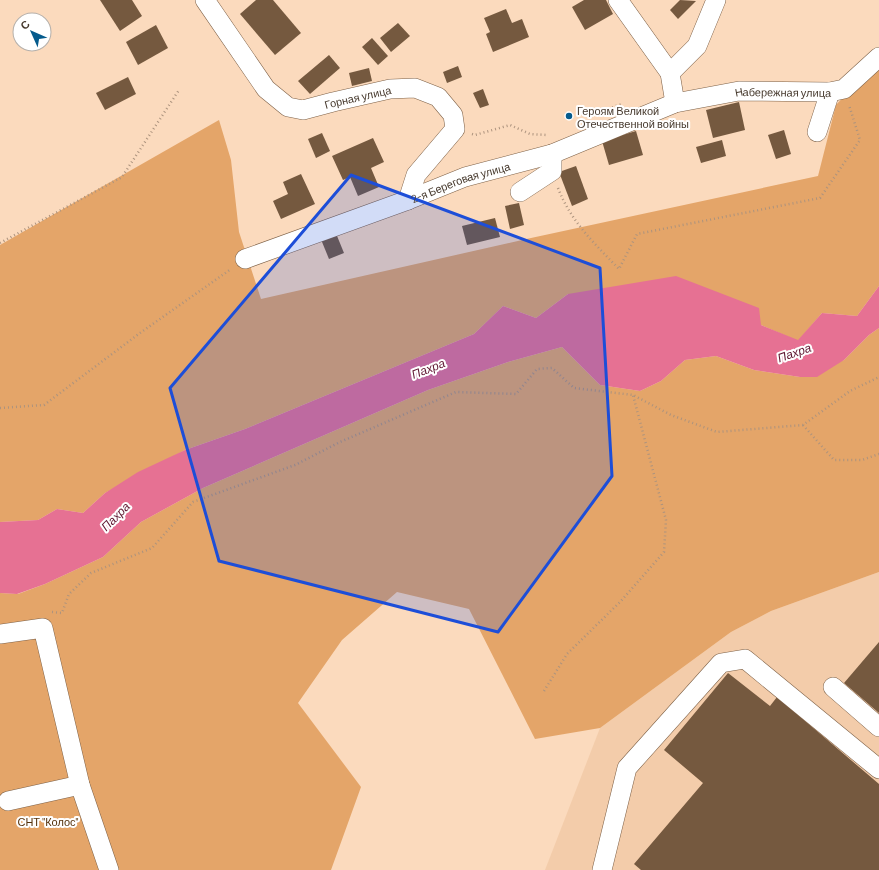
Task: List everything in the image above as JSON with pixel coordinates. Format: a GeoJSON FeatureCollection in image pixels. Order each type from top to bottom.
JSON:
{"type":"FeatureCollection","features":[{"type":"Feature","properties":{"kind":"street","name":"Горная улица"},"geometry":{"type":"LineString","coordinates":[[205,0],[266,89],[288,107],[303,110],[390,89],[415,88],[438,97],[453,115],[455,129]]}},
{"type":"Feature","properties":{"kind":"street"},"geometry":{"type":"LineString","coordinates":[[618,0],[670,73],[675,103]]}},
{"type":"Feature","properties":{"kind":"street"},"geometry":{"type":"LineString","coordinates":[[670,73],[697,46],[716,0]]}},
{"type":"Feature","properties":{"kind":"street","name":"Набережная улица"},"geometry":{"type":"LineString","coordinates":[[675,103],[739,91],[837,91],[879,57]]}},
{"type":"Feature","properties":{"kind":"street"},"geometry":{"type":"LineString","coordinates":[[817,132],[837,91]]}},
{"type":"Feature","properties":{"kind":"street","name":"2-я Береговая улица"},"geometry":{"type":"LineString","coordinates":[[245,259],[408,200],[465,177],[552,154],[675,103]]}},
{"type":"Feature","properties":{"kind":"street"},"geometry":{"type":"LineString","coordinates":[[408,200],[416,175],[455,129]]}},
{"type":"Feature","properties":{"kind":"street"},"geometry":{"type":"LineString","coordinates":[[520,192],[552,171],[552,154]]}},
{"type":"Feature","properties":{"kind":"street"},"geometry":{"type":"LineString","coordinates":[[0,634],[43,628],[80,785],[109,870]]}},
{"type":"Feature","properties":{"kind":"street"},"geometry":{"type":"LineString","coordinates":[[602,870],[627,768],[721,663],[745,659],[879,769]]}},
{"type":"Feature","properties":{"kind":"street"},"geometry":{"type":"LineString","coordinates":[[833,687],[879,727]]}},
{"type":"Feature","properties":{"kind":"street"},"geometry":{"type":"LineString","coordinates":[[8,801],[80,785]]}},
{"type":"Feature","properties":{"kind":"path"},"geometry":{"type":"LineString","coordinates":[[0,243],[122,177],[179,90]]}},
{"type":"Feature","properties":{"kind":"path"},"geometry":{"type":"LineString","coordinates":[[562,198],[582,230],[619,269],[638,234],[820,198],[860,140],[837,91]]}},
{"type":"Feature","properties":{"kind":"path"},"geometry":{"type":"LineString","coordinates":[[604,111],[618,105],[625,104]]}},
{"type":"Feature","properties":{"kind":"path"},"geometry":{"type":"LineString","coordinates":[[455,129],[475,135],[510,125],[530,134],[548,136]]}},
{"type":"Feature","properties":{"kind":"path"},"geometry":{"type":"LineString","coordinates":[[0,408],[44,405],[140,333],[245,259]]}},
{"type":"Feature","properties":{"kind":"path"},"geometry":{"type":"LineString","coordinates":[[62,613],[69,594],[91,573],[152,548],[193,502],[295,465],[340,442],[456,392],[516,394],[537,368],[552,368],[574,388],[633,395],[671,415],[717,432],[803,425],[850,391],[879,377]]}},
{"type":"Feature","properties":{"kind":"path"},"geometry":{"type":"LineString","coordinates":[[544,691],[567,654],[621,601],[664,552],[666,520],[633,395]]}},
{"type":"Feature","properties":{"kind":"path"},"geometry":{"type":"LineString","coordinates":[[803,425],[834,460],[862,460],[879,454]]}},
{"type":"Feature","properties":{"kind":"highlighted area"},"geometry":{"type":"Polygon","coordinates":[[[351,175],[600,268],[612,476],[498,632],[219,561],[170,388],[351,175]]]}},
{"type":"Feature","properties":{"kind":"shaded area"},"geometry":{"type":"Polygon","coordinates":[[[879,572],[879,870],[545,870],[600,728],[731,632],[771,611],[879,572]]]}},
{"type":"Feature","properties":{"kind":"green space"},"geometry":{"type":"Polygon","coordinates":[[[879,58],[879,286],[857,316],[822,313],[798,341],[761,325],[568,294],[536,318],[503,306],[474,334],[245,429],[185,450],[105,493],[83,513],[57,509],[38,520],[0,522],[0,245],[219,120],[231,160],[239,232],[261,299],[531,238],[818,176],[836,105],[879,58]]]}},
{"type":"Feature","properties":{"kind":"green space","name":"СНТ \"Колос\""},"geometry":{"type":"Polygon","coordinates":[[[879,328],[879,572],[771,611],[731,632],[600,728],[535,739],[469,609],[397,592],[342,640],[298,703],[361,787],[331,870],[0,870],[0,593],[18,594],[45,584],[103,557],[141,522],[203,488],[428,390],[508,362],[562,347],[600,385],[640,391],[661,381],[685,360],[716,356],[754,370],[800,377],[844,360],[869,335],[879,328]]]}},
{"type":"Feature","properties":{"kind":"water","name":"Пахра"},"geometry":{"type":"Polygon","coordinates":[[[676,276],[759,308],[761,325],[798,340],[822,313],[857,316],[879,286],[879,328],[869,335],[844,360],[817,377],[800,377],[754,370],[716,356],[685,360],[661,381],[640,391],[600,385],[562,347],[508,362],[428,390],[203,488],[141,522],[103,557],[45,584],[17,594],[0,593],[0,522],[38,520],[57,509],[83,513],[105,493],[138,472],[185,450],[245,429],[474,334],[503,306],[536,318],[568,294],[676,276]]]}},
{"type":"Feature","properties":{"kind":"building"},"geometry":{"type":"Polygon","coordinates":[[[100,0],[132,0],[142,16],[120,31],[100,0]]]}},
{"type":"Feature","properties":{"kind":"building"},"geometry":{"type":"Polygon","coordinates":[[[256,0],[273,0],[301,33],[275,55],[240,14],[256,0]]]}},
{"type":"Feature","properties":{"kind":"building"},"geometry":{"type":"Polygon","coordinates":[[[584,0],[606,0],[613,14],[585,30],[572,7],[584,0]]]}},
{"type":"Feature","properties":{"kind":"building"},"geometry":{"type":"Polygon","coordinates":[[[680,0],[696,1],[678,19],[670,10],[680,0]]]}},
{"type":"Feature","properties":{"kind":"building"},"geometry":{"type":"Polygon","coordinates":[[[506,9],[512,23],[522,19],[529,37],[493,52],[486,34],[490,32],[484,18],[506,9]]]}},
{"type":"Feature","properties":{"kind":"building"},"geometry":{"type":"Polygon","coordinates":[[[398,23],[410,36],[391,52],[380,38],[398,23]]]}},
{"type":"Feature","properties":{"kind":"building"},"geometry":{"type":"Polygon","coordinates":[[[156,25],[168,48],[138,65],[126,42],[156,25]]]}},
{"type":"Feature","properties":{"kind":"building"},"geometry":{"type":"Polygon","coordinates":[[[372,38],[388,56],[378,65],[362,47],[372,38]]]}},
{"type":"Feature","properties":{"kind":"building"},"geometry":{"type":"Polygon","coordinates":[[[329,55],[340,68],[310,94],[298,81],[329,55]]]}},
{"type":"Feature","properties":{"kind":"building"},"geometry":{"type":"Polygon","coordinates":[[[458,66],[462,77],[447,83],[443,72],[458,66]]]}},
{"type":"Feature","properties":{"kind":"building"},"geometry":{"type":"Polygon","coordinates":[[[369,68],[372,81],[352,86],[349,73],[369,68]]]}},
{"type":"Feature","properties":{"kind":"building"},"geometry":{"type":"Polygon","coordinates":[[[128,77],[136,94],[105,110],[96,93],[128,77]]]}},
{"type":"Feature","properties":{"kind":"building"},"geometry":{"type":"Polygon","coordinates":[[[483,89],[489,105],[480,108],[473,93],[483,89]]]}},
{"type":"Feature","properties":{"kind":"building"},"geometry":{"type":"Polygon","coordinates":[[[739,102],[745,130],[713,138],[706,110],[739,102]]]}},
{"type":"Feature","properties":{"kind":"building"},"geometry":{"type":"Polygon","coordinates":[[[784,130],[791,154],[776,159],[768,135],[784,130]]]}},
{"type":"Feature","properties":{"kind":"building"},"geometry":{"type":"Polygon","coordinates":[[[636,131],[643,155],[609,165],[602,141],[636,131]]]}},
{"type":"Feature","properties":{"kind":"building"},"geometry":{"type":"Polygon","coordinates":[[[322,133],[330,151],[316,158],[308,139],[322,133]]]}},
{"type":"Feature","properties":{"kind":"building"},"geometry":{"type":"Polygon","coordinates":[[[373,138],[384,162],[371,168],[379,187],[358,196],[350,177],[343,180],[332,156],[373,138]]]}},
{"type":"Feature","properties":{"kind":"building"},"geometry":{"type":"Polygon","coordinates":[[[722,140],[726,156],[701,163],[696,147],[722,140]]]}},
{"type":"Feature","properties":{"kind":"building"},"geometry":{"type":"Polygon","coordinates":[[[576,166],[588,199],[572,206],[559,172],[576,166]]]}},
{"type":"Feature","properties":{"kind":"building"},"geometry":{"type":"Polygon","coordinates":[[[301,174],[315,204],[281,219],[273,201],[288,194],[283,182],[301,174]]]}},
{"type":"Feature","properties":{"kind":"building"},"geometry":{"type":"Polygon","coordinates":[[[519,203],[524,225],[510,229],[505,206],[519,203]]]}},
{"type":"Feature","properties":{"kind":"building"},"geometry":{"type":"Polygon","coordinates":[[[495,218],[500,237],[467,245],[462,226],[495,218]]]}},
{"type":"Feature","properties":{"kind":"building"},"geometry":{"type":"Polygon","coordinates":[[[335,231],[344,253],[329,259],[320,237],[335,231]]]}},
{"type":"Feature","properties":{"kind":"building"},"geometry":{"type":"Polygon","coordinates":[[[879,642],[879,713],[844,683],[879,642]]]}},
{"type":"Feature","properties":{"kind":"building"},"geometry":{"type":"Polygon","coordinates":[[[728,673],[770,706],[777,697],[879,784],[879,870],[641,870],[634,864],[703,783],[664,750],[728,673]]]}},
{"type":"Feature","properties":{"kind":"place","name":"Героям Великой Отечественной войны"},"geometry":{"type":"Point","coordinates":[569,116]}}]}
